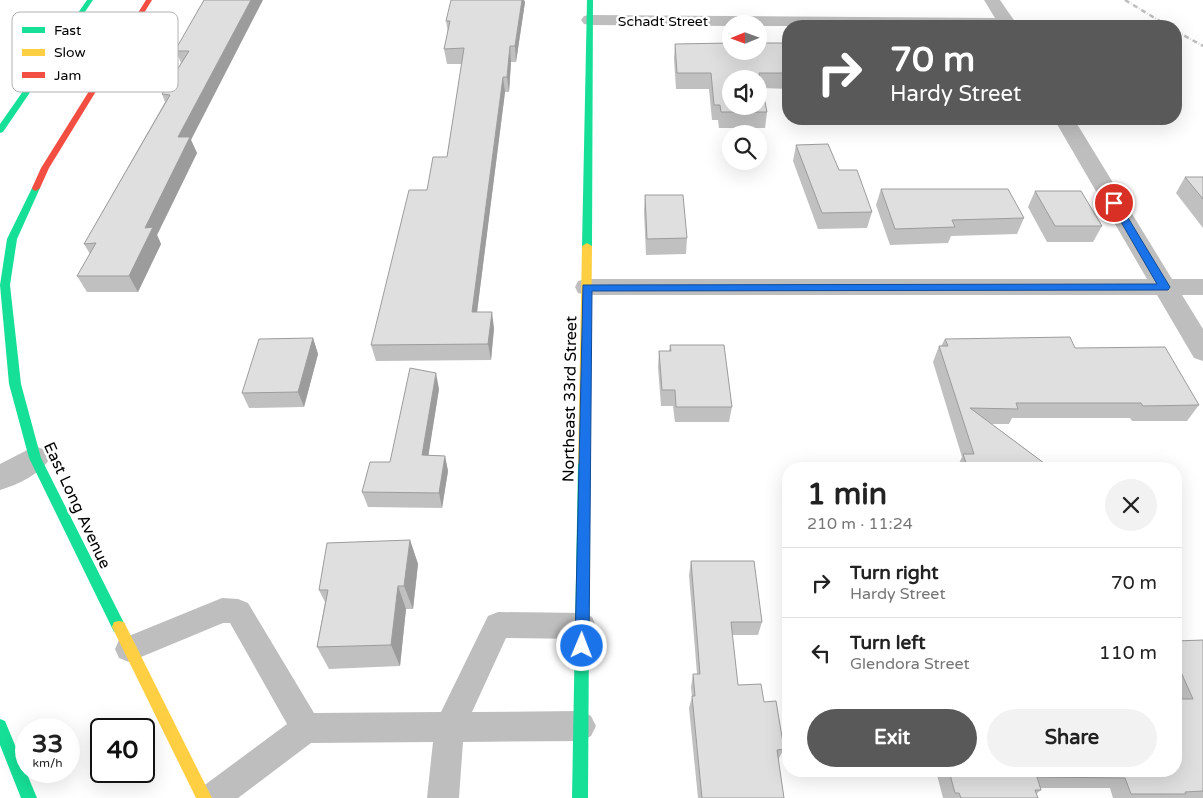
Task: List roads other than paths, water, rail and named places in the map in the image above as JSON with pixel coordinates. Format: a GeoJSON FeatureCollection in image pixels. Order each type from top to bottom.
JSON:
{"type":"FeatureCollection","features":[{"type":"Feature","properties":{"kind":"main road"},"geometry":{"type":"LineString","coordinates":[[82,12],[90,0]]}},
{"type":"Feature","properties":{"kind":"main road","name":"East Long Avenue"},"geometry":{"type":"LineString","coordinates":[[142,12],[149,0]]}},
{"type":"Feature","properties":{"kind":"main road","name":"Northeast 33rd Street"},"geometry":{"type":"LineString","coordinates":[[580,798],[590,0]]}},
{"type":"Feature","properties":{"kind":"main road"},"geometry":{"type":"LineString","coordinates":[[0,130],[26,92]]}},
{"type":"Feature","properties":{"kind":"main road","name":"East Long Avenue"},"geometry":{"type":"LineString","coordinates":[[92,92],[45,168],[12,239],[5,285],[14,384],[35,458],[204,798]]}},
{"type":"Feature","properties":{"kind":"main road"},"geometry":{"type":"LineString","coordinates":[[0,726],[29,798]]}},
{"type":"Feature","properties":{"kind":"street"},"geometry":{"type":"LineString","coordinates":[[992,0],[1005,20]]}},
{"type":"Feature","properties":{"kind":"street","name":"Schadt Street"},"geometry":{"type":"LineString","coordinates":[[590,20],[782,22]]}},
{"type":"Feature","properties":{"kind":"street"},"geometry":{"type":"LineString","coordinates":[[1068,125],[1203,351]]}},
{"type":"Feature","properties":{"kind":"street"},"geometry":{"type":"LineString","coordinates":[[587,288],[1203,287]]}},
{"type":"Feature","properties":{"kind":"street"},"geometry":{"type":"LineString","coordinates":[[0,478],[35,458]]}},
{"type":"Feature","properties":{"kind":"lane"},"geometry":{"type":"LineString","coordinates":[[129,649],[222,610],[238,612],[306,728]]}},
{"type":"Feature","properties":{"kind":"lane"},"geometry":{"type":"LineString","coordinates":[[443,798],[449,728],[498,625],[582,626]]}},
{"type":"Feature","properties":{"kind":"lane"},"geometry":{"type":"LineString","coordinates":[[213,798],[306,728],[581,726]]}},
{"type":"Feature","properties":{"kind":"railway"},"geometry":{"type":"LineString","coordinates":[[1125,0],[1158,20]]}},
{"type":"Feature","properties":{"kind":"railway"},"geometry":{"type":"LineString","coordinates":[[1182,34],[1203,46]]}}]}
